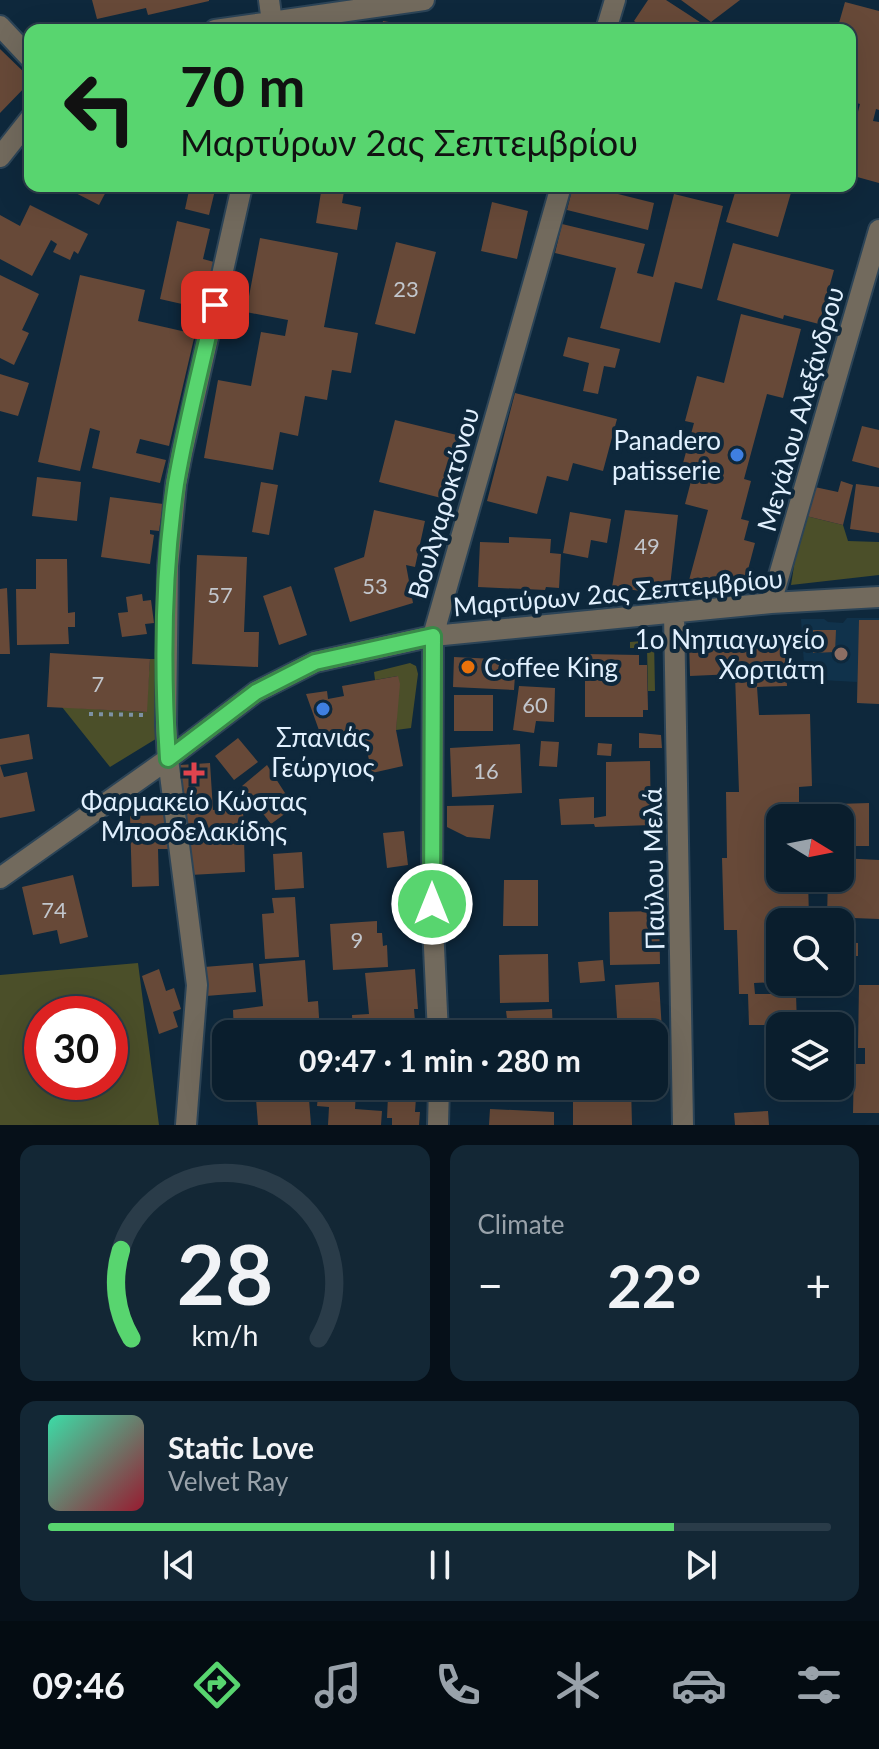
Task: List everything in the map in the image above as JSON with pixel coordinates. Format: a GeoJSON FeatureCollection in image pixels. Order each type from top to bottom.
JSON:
{"type":"FeatureCollection","features":[{"type":"Feature","properties":{"kind":"street"},"geometry":{"type":"LineString","coordinates":[[269,0],[273,24]]}},
{"type":"Feature","properties":{"kind":"street"},"geometry":{"type":"LineString","coordinates":[[290,24],[424,0]]}},
{"type":"Feature","properties":{"kind":"street"},"geometry":{"type":"LineString","coordinates":[[608,24],[615,0]]}},
{"type":"Feature","properties":{"kind":"street"},"geometry":{"type":"LineString","coordinates":[[0,26],[24,52]]}},
{"type":"Feature","properties":{"kind":"street"},"geometry":{"type":"LineString","coordinates":[[0,157],[24,127]]}},
{"type":"Feature","properties":{"kind":"street"},"geometry":{"type":"LineString","coordinates":[[186,1125],[197,985],[168,759],[168,566],[176,484],[241,192]]}},
{"type":"Feature","properties":{"kind":"street","name":"Βουλγαροκτόνου"},"geometry":{"type":"LineString","coordinates":[[437,1020],[432,904],[433,636],[559,192]]}},
{"type":"Feature","properties":{"kind":"street","name":"Μεγάλου Αλεξάνδρου"},"geometry":{"type":"LineString","coordinates":[[771,603],[879,230]]}},
{"type":"Feature","properties":{"kind":"street","name":"Μαρτύρων 2ας Σεπτεμβρίου"},"geometry":{"type":"LineString","coordinates":[[0,878],[168,759],[256,692],[315,662],[433,636],[771,603],[879,597]]}},
{"type":"Feature","properties":{"kind":"street","name":"Παύλου Μελά"},"geometry":{"type":"LineString","coordinates":[[674,613],[683,1125]]}},
{"type":"Feature","properties":{"kind":"street"},"geometry":{"type":"LineString","coordinates":[[438,1125],[439,1100]]}},
{"type":"Feature","properties":{"kind":"path"},"geometry":{"type":"LineString","coordinates":[[89,714],[166,716]]}},
{"type":"Feature","properties":{"kind":"shaded area","name":"1ο Νηπιαγωγείο Χορτιάτη"},"geometry":{"type":"Polygon","coordinates":[[[847,618],[879,618],[879,704],[857,703],[857,682],[805,679],[801,619],[843,623],[847,618]]]}},
{"type":"Feature","properties":{"kind":"green space"},"geometry":{"type":"Polygon","coordinates":[[[802,515],[843,525],[848,541],[879,542],[879,575],[791,585],[802,515]]]}},
{"type":"Feature","properties":{"kind":"green space"},"geometry":{"type":"Polygon","coordinates":[[[654,640],[655,691],[648,691],[647,648],[630,648],[630,642],[654,640]]]}},
{"type":"Feature","properties":{"kind":"green space"},"geometry":{"type":"Polygon","coordinates":[[[150,659],[162,659],[159,737],[110,767],[62,707],[146,712],[150,659]]]}},
{"type":"Feature","properties":{"kind":"green space"},"geometry":{"type":"Polygon","coordinates":[[[410,663],[416,666],[418,674],[411,728],[396,730],[398,676],[375,680],[374,672],[410,663]]]}},
{"type":"Feature","properties":{"kind":"green space"},"geometry":{"type":"Polygon","coordinates":[[[138,963],[159,1125],[0,1125],[0,975],[138,963]]]}},
{"type":"Feature","properties":{"kind":"building"},"geometry":{"type":"Polygon","coordinates":[[[92,0],[209,1],[148,15],[146,8],[97,19],[92,0]]]}},
{"type":"Feature","properties":{"kind":"building"},"geometry":{"type":"Polygon","coordinates":[[[648,0],[666,0],[703,24],[638,24],[634,21],[648,0]]]}},
{"type":"Feature","properties":{"kind":"building"},"geometry":{"type":"Polygon","coordinates":[[[681,0],[740,0],[711,22],[681,0]]]}},
{"type":"Feature","properties":{"kind":"building"},"geometry":{"type":"Polygon","coordinates":[[[845,2],[879,11],[879,110],[876,109],[873,121],[879,122],[879,183],[856,177],[856,119],[860,104],[856,103],[856,24],[839,24],[845,2]]]}},
{"type":"Feature","properties":{"kind":"building"},"geometry":{"type":"Polygon","coordinates":[[[0,49],[24,72],[24,88],[0,113],[0,49]]]}},
{"type":"Feature","properties":{"kind":"building"},"geometry":{"type":"Polygon","coordinates":[[[74,192],[106,192],[99,205],[74,192]]]}},
{"type":"Feature","properties":{"kind":"building"},"geometry":{"type":"Polygon","coordinates":[[[189,192],[215,192],[209,215],[185,209],[189,192]]]}},
{"type":"Feature","properties":{"kind":"building"},"geometry":{"type":"Polygon","coordinates":[[[321,192],[344,192],[342,203],[361,207],[357,230],[316,223],[321,192]]]}},
{"type":"Feature","properties":{"kind":"building"},"geometry":{"type":"Polygon","coordinates":[[[572,192],[610,192],[654,203],[648,230],[567,210],[572,192]]]}},
{"type":"Feature","properties":{"kind":"building"},"geometry":{"type":"Polygon","coordinates":[[[735,192],[791,192],[778,237],[726,222],[735,192]]]}},
{"type":"Feature","properties":{"kind":"building"},"geometry":{"type":"Polygon","coordinates":[[[674,194],[723,206],[702,289],[675,282],[660,343],[600,328],[616,268],[555,253],[562,224],[645,244],[637,273],[653,277],[674,194]]]}},
{"type":"Feature","properties":{"kind":"building"},"geometry":{"type":"Polygon","coordinates":[[[492,202],[528,211],[517,259],[481,251],[492,202]]]}},
{"type":"Feature","properties":{"kind":"building"},"geometry":{"type":"Polygon","coordinates":[[[30,205],[88,234],[78,254],[74,251],[70,260],[53,252],[57,244],[51,240],[32,276],[0,259],[0,215],[20,226],[30,205]]]}},
{"type":"Feature","properties":{"kind":"building"},"geometry":{"type":"Polygon","coordinates":[[[177,221],[210,229],[203,259],[214,262],[204,309],[160,299],[177,221]]]}},
{"type":"Feature","properties":{"kind":"building"},"geometry":{"type":"Polygon","coordinates":[[[260,238],[338,253],[324,327],[358,333],[351,373],[332,370],[327,400],[305,396],[298,436],[280,432],[273,470],[204,458],[218,380],[251,386],[261,332],[285,336],[288,320],[246,312],[260,238]]]}},
{"type":"Feature","properties":{"kind":"building"},"geometry":{"type":"Polygon","coordinates":[[[396,242],[436,252],[415,334],[375,324],[396,242]]]}},
{"type":"Feature","properties":{"kind":"building"},"geometry":{"type":"Polygon","coordinates":[[[733,243],[834,270],[819,324],[784,315],[783,319],[717,300],[733,243]]]}},
{"type":"Feature","properties":{"kind":"building"},"geometry":{"type":"Polygon","coordinates":[[[0,275],[39,294],[22,330],[29,333],[14,365],[0,358],[0,275]]]}},
{"type":"Feature","properties":{"kind":"building"},"geometry":{"type":"Polygon","coordinates":[[[80,275],[145,290],[138,321],[195,334],[169,446],[140,439],[136,453],[166,460],[160,483],[92,468],[100,431],[90,428],[80,471],[38,462],[80,275]]]}},
{"type":"Feature","properties":{"kind":"building"},"geometry":{"type":"Polygon","coordinates":[[[741,314],[801,329],[783,398],[767,394],[744,479],[751,481],[741,519],[749,521],[744,540],[755,543],[745,581],[734,578],[730,594],[688,584],[708,510],[685,504],[695,466],[683,463],[694,423],[685,421],[697,376],[724,383],[741,314]]]}},
{"type":"Feature","properties":{"kind":"building"},"geometry":{"type":"Polygon","coordinates":[[[568,337],[620,349],[615,368],[604,366],[598,394],[583,391],[589,363],[563,356],[568,337]]]}},
{"type":"Feature","properties":{"kind":"building"},"geometry":{"type":"Polygon","coordinates":[[[0,374],[29,383],[18,416],[0,411],[0,374]]]}},
{"type":"Feature","properties":{"kind":"building"},"geometry":{"type":"Polygon","coordinates":[[[515,393],[617,419],[603,471],[573,463],[568,481],[547,476],[537,514],[487,501],[515,393]]]}},
{"type":"Feature","properties":{"kind":"building"},"geometry":{"type":"Polygon","coordinates":[[[395,420],[461,436],[445,499],[379,482],[395,420]]]}},
{"type":"Feature","properties":{"kind":"building"},"geometry":{"type":"Polygon","coordinates":[[[862,426],[879,430],[879,468],[852,461],[862,426]]]}},
{"type":"Feature","properties":{"kind":"building"},"geometry":{"type":"Polygon","coordinates":[[[37,477],[81,482],[77,521],[32,516],[37,477]]]}},
{"type":"Feature","properties":{"kind":"building"},"geometry":{"type":"Polygon","coordinates":[[[841,481],[853,485],[843,525],[802,515],[810,486],[838,492],[841,481]]]}},
{"type":"Feature","properties":{"kind":"building"},"geometry":{"type":"Polygon","coordinates":[[[261,482],[278,485],[269,535],[252,532],[261,482]]]}},
{"type":"Feature","properties":{"kind":"building"},"geometry":{"type":"Polygon","coordinates":[[[856,484],[879,487],[879,533],[850,529],[856,484]]]}},
{"type":"Feature","properties":{"kind":"building"},"geometry":{"type":"Polygon","coordinates":[[[110,497],[163,504],[159,531],[150,530],[150,534],[154,535],[150,564],[101,557],[110,497]]]}},
{"type":"Feature","properties":{"kind":"building"},"geometry":{"type":"Polygon","coordinates":[[[374,510],[425,521],[415,567],[406,565],[413,603],[350,622],[334,568],[364,557],[374,510]]]}},
{"type":"Feature","properties":{"kind":"building"},"geometry":{"type":"Polygon","coordinates":[[[625,510],[678,515],[669,595],[612,587],[625,510]]]}},
{"type":"Feature","properties":{"kind":"building"},"geometry":{"type":"Polygon","coordinates":[[[570,512],[611,519],[607,543],[591,540],[588,558],[563,553],[570,512]]]}},
{"type":"Feature","properties":{"kind":"building"},"geometry":{"type":"Polygon","coordinates":[[[509,537],[551,539],[550,553],[561,554],[559,588],[478,587],[480,542],[509,543],[509,537]]]}},
{"type":"Feature","properties":{"kind":"building"},"geometry":{"type":"Polygon","coordinates":[[[197,555],[247,557],[244,632],[259,632],[258,667],[192,664],[197,555]]]}},
{"type":"Feature","properties":{"kind":"building"},"geometry":{"type":"Polygon","coordinates":[[[36,559],[67,559],[68,613],[75,612],[75,627],[68,627],[69,644],[17,645],[16,589],[36,589],[36,559]]]}},
{"type":"Feature","properties":{"kind":"building"},"geometry":{"type":"Polygon","coordinates":[[[291,586],[307,635],[279,645],[263,596],[291,586]]]}},
{"type":"Feature","properties":{"kind":"building"},"geometry":{"type":"Polygon","coordinates":[[[7,588],[10,654],[0,654],[0,589],[7,588]]]}},
{"type":"Feature","properties":{"kind":"building"},"geometry":{"type":"Polygon","coordinates":[[[142,594],[143,601],[151,600],[154,623],[145,624],[147,634],[122,637],[118,613],[128,612],[126,597],[142,594]]]}},
{"type":"Feature","properties":{"kind":"building"},"geometry":{"type":"Polygon","coordinates":[[[859,620],[879,620],[879,704],[857,703],[859,620]]]}},
{"type":"Feature","properties":{"kind":"building"},"geometry":{"type":"Polygon","coordinates":[[[813,630],[836,630],[835,652],[813,653],[813,630]]]}},
{"type":"Feature","properties":{"kind":"building"},"geometry":{"type":"Polygon","coordinates":[[[784,635],[787,686],[757,687],[759,715],[810,714],[812,786],[799,787],[799,804],[766,804],[766,892],[808,892],[809,908],[766,908],[766,983],[754,983],[755,994],[796,996],[797,1012],[766,1012],[766,1025],[749,1025],[748,994],[739,994],[737,930],[724,930],[722,858],[727,858],[726,792],[739,792],[735,674],[690,676],[689,640],[784,635]]]}},
{"type":"Feature","properties":{"kind":"building"},"geometry":{"type":"Polygon","coordinates":[[[50,653],[150,659],[147,712],[47,707],[50,653]]]}},
{"type":"Feature","properties":{"kind":"building"},"geometry":{"type":"Polygon","coordinates":[[[585,654],[639,655],[639,665],[647,665],[648,710],[643,710],[643,717],[585,717],[585,654]]]}},
{"type":"Feature","properties":{"kind":"building"},"geometry":{"type":"Polygon","coordinates":[[[454,657],[516,660],[514,690],[453,687],[454,657]]]}},
{"type":"Feature","properties":{"kind":"building"},"geometry":{"type":"Polygon","coordinates":[[[398,676],[396,730],[403,766],[372,773],[364,738],[325,747],[306,694],[327,691],[328,699],[344,696],[342,686],[398,676]]]}},
{"type":"Feature","properties":{"kind":"building"},"geometry":{"type":"Polygon","coordinates":[[[519,686],[555,688],[554,722],[536,721],[534,733],[513,730],[519,686]]]}},
{"type":"Feature","properties":{"kind":"building"},"geometry":{"type":"Polygon","coordinates":[[[454,695],[493,695],[493,731],[454,731],[454,695]]]}},
{"type":"Feature","properties":{"kind":"building"},"geometry":{"type":"Polygon","coordinates":[[[639,733],[661,735],[662,748],[639,748],[639,733]]]}},
{"type":"Feature","properties":{"kind":"building"},"geometry":{"type":"Polygon","coordinates":[[[29,734],[33,759],[0,765],[0,739],[29,734]]]}},
{"type":"Feature","properties":{"kind":"building"},"geometry":{"type":"Polygon","coordinates":[[[238,738],[258,762],[234,780],[215,756],[238,738]]]}},
{"type":"Feature","properties":{"kind":"building"},"geometry":{"type":"Polygon","coordinates":[[[541,741],[559,742],[557,767],[539,766],[541,741]]]}},
{"type":"Feature","properties":{"kind":"building"},"geometry":{"type":"Polygon","coordinates":[[[598,743],[612,744],[611,756],[597,755],[598,743]]]}},
{"type":"Feature","properties":{"kind":"building"},"geometry":{"type":"Polygon","coordinates":[[[520,744],[522,793],[452,797],[450,748],[520,744]]]}},
{"type":"Feature","properties":{"kind":"building"},"geometry":{"type":"Polygon","coordinates":[[[650,761],[651,825],[561,825],[559,799],[594,797],[594,818],[606,816],[606,762],[650,761]]]}},
{"type":"Feature","properties":{"kind":"building"},"geometry":{"type":"Polygon","coordinates":[[[210,763],[213,810],[243,807],[245,872],[190,875],[180,765],[210,763]]]}},
{"type":"Feature","properties":{"kind":"building"},"geometry":{"type":"Polygon","coordinates":[[[0,765],[4,777],[27,772],[35,811],[0,818],[0,765]]]}},
{"type":"Feature","properties":{"kind":"building"},"geometry":{"type":"Polygon","coordinates":[[[267,765],[294,807],[271,824],[242,786],[267,765]]]}},
{"type":"Feature","properties":{"kind":"building"},"geometry":{"type":"Polygon","coordinates":[[[869,803],[869,846],[854,846],[854,804],[838,804],[869,803]]]}},
{"type":"Feature","properties":{"kind":"building"},"geometry":{"type":"Polygon","coordinates":[[[494,805],[490,839],[467,837],[447,827],[447,806],[494,805]]]}},
{"type":"Feature","properties":{"kind":"building"},"geometry":{"type":"Polygon","coordinates":[[[167,815],[168,849],[158,849],[159,886],[132,887],[130,816],[167,815]]]}},
{"type":"Feature","properties":{"kind":"building"},"geometry":{"type":"Polygon","coordinates":[[[404,831],[408,865],[387,868],[383,833],[404,831]]]}},
{"type":"Feature","properties":{"kind":"building"},"geometry":{"type":"Polygon","coordinates":[[[302,852],[304,888],[275,890],[273,854],[302,852]]]}},
{"type":"Feature","properties":{"kind":"building"},"geometry":{"type":"Polygon","coordinates":[[[854,859],[879,860],[879,919],[854,918],[854,908],[827,908],[828,892],[854,892],[854,859]]]}},
{"type":"Feature","properties":{"kind":"building"},"geometry":{"type":"Polygon","coordinates":[[[73,875],[88,937],[60,944],[57,930],[33,935],[22,887],[73,875]]]}},
{"type":"Feature","properties":{"kind":"building"},"geometry":{"type":"Polygon","coordinates":[[[504,880],[538,880],[538,926],[503,926],[504,880]]]}},
{"type":"Feature","properties":{"kind":"building"},"geometry":{"type":"Polygon","coordinates":[[[295,897],[299,957],[265,959],[262,914],[274,913],[272,898],[295,897]]]}},
{"type":"Feature","properties":{"kind":"building"},"geometry":{"type":"Polygon","coordinates":[[[659,911],[660,964],[610,965],[609,912],[659,911]]]}},
{"type":"Feature","properties":{"kind":"building"},"geometry":{"type":"Polygon","coordinates":[[[377,921],[377,933],[382,933],[383,946],[387,945],[388,967],[333,970],[330,924],[377,921]]]}},
{"type":"Feature","properties":{"kind":"building"},"geometry":{"type":"Polygon","coordinates":[[[854,943],[858,943],[858,956],[854,956],[854,943]]]}},
{"type":"Feature","properties":{"kind":"building"},"geometry":{"type":"Polygon","coordinates":[[[548,954],[549,1002],[500,1003],[499,955],[548,954]]]}},
{"type":"Feature","properties":{"kind":"building"},"geometry":{"type":"Polygon","coordinates":[[[305,960],[308,1002],[318,1001],[319,1020],[233,1020],[233,1010],[263,1006],[259,964],[305,960]]]}},
{"type":"Feature","properties":{"kind":"building"},"geometry":{"type":"Polygon","coordinates":[[[603,960],[605,981],[580,983],[578,962],[603,960]]]}},
{"type":"Feature","properties":{"kind":"building"},"geometry":{"type":"Polygon","coordinates":[[[253,963],[256,992],[206,996],[204,967],[253,963]]]}},
{"type":"Feature","properties":{"kind":"building"},"geometry":{"type":"Polygon","coordinates":[[[159,969],[166,991],[174,988],[181,1009],[173,1012],[178,1027],[159,1034],[142,976],[159,969]]]}},
{"type":"Feature","properties":{"kind":"building"},"geometry":{"type":"Polygon","coordinates":[[[415,969],[418,1009],[414,1009],[415,1020],[352,1020],[352,1015],[369,1014],[365,973],[415,969]]]}},
{"type":"Feature","properties":{"kind":"building"},"geometry":{"type":"Polygon","coordinates":[[[659,982],[661,1020],[617,1020],[615,985],[659,982]]]}},
{"type":"Feature","properties":{"kind":"building"},"geometry":{"type":"Polygon","coordinates":[[[859,985],[879,985],[879,1113],[853,1113],[854,1064],[865,1064],[865,1048],[858,1048],[859,985]]]}},
{"type":"Feature","properties":{"kind":"building"},"geometry":{"type":"Polygon","coordinates":[[[552,1009],[552,1020],[492,1020],[507,1019],[506,1011],[552,1009]]]}},
{"type":"Feature","properties":{"kind":"building"},"geometry":{"type":"Polygon","coordinates":[[[256,1100],[309,1100],[311,1125],[258,1125],[256,1100]]]}},
{"type":"Feature","properties":{"kind":"building"},"geometry":{"type":"Polygon","coordinates":[[[318,1100],[356,1100],[355,1109],[382,1111],[381,1125],[328,1125],[329,1107],[317,1106],[318,1100]]]}},
{"type":"Feature","properties":{"kind":"building"},"geometry":{"type":"Polygon","coordinates":[[[388,1100],[416,1100],[415,1112],[420,1112],[419,1125],[392,1125],[392,1118],[387,1118],[388,1100]]]}},
{"type":"Feature","properties":{"kind":"building"},"geometry":{"type":"Polygon","coordinates":[[[573,1100],[631,1100],[632,1125],[573,1125],[573,1100]]]}},
{"type":"Feature","properties":{"kind":"building"},"geometry":{"type":"Polygon","coordinates":[[[490,1109],[554,1112],[554,1125],[489,1125],[490,1109]]]}},
{"type":"Feature","properties":{"kind":"building"},"geometry":{"type":"Polygon","coordinates":[[[768,1111],[769,1125],[735,1125],[734,1113],[768,1111]]]}},
{"type":"Feature","properties":{"kind":"place","name":"Panadero patisserie"},"geometry":{"type":"Point","coordinates":[737,455]}},
{"type":"Feature","properties":{"kind":"place","name":"1ο Νηπιαγωγείο Χορτιάτη"},"geometry":{"type":"Point","coordinates":[841,654]}},
{"type":"Feature","properties":{"kind":"place","name":"Coffee King"},"geometry":{"type":"Point","coordinates":[468,667]}},
{"type":"Feature","properties":{"kind":"place","name":"Σπανιάς Γεώργιος"},"geometry":{"type":"Point","coordinates":[323,709]}},
{"type":"Feature","properties":{"kind":"place","name":"Φαρμακείο Κώστας Μποσδελακίδης"},"geometry":{"type":"Point","coordinates":[194,773]}},
{"type":"Feature","properties":{"kind":"route"},"geometry":{"type":"LineString","coordinates":[[215,305],[176,484],[168,566],[168,759],[256,692],[315,662],[433,636],[432,904]]}}]}
